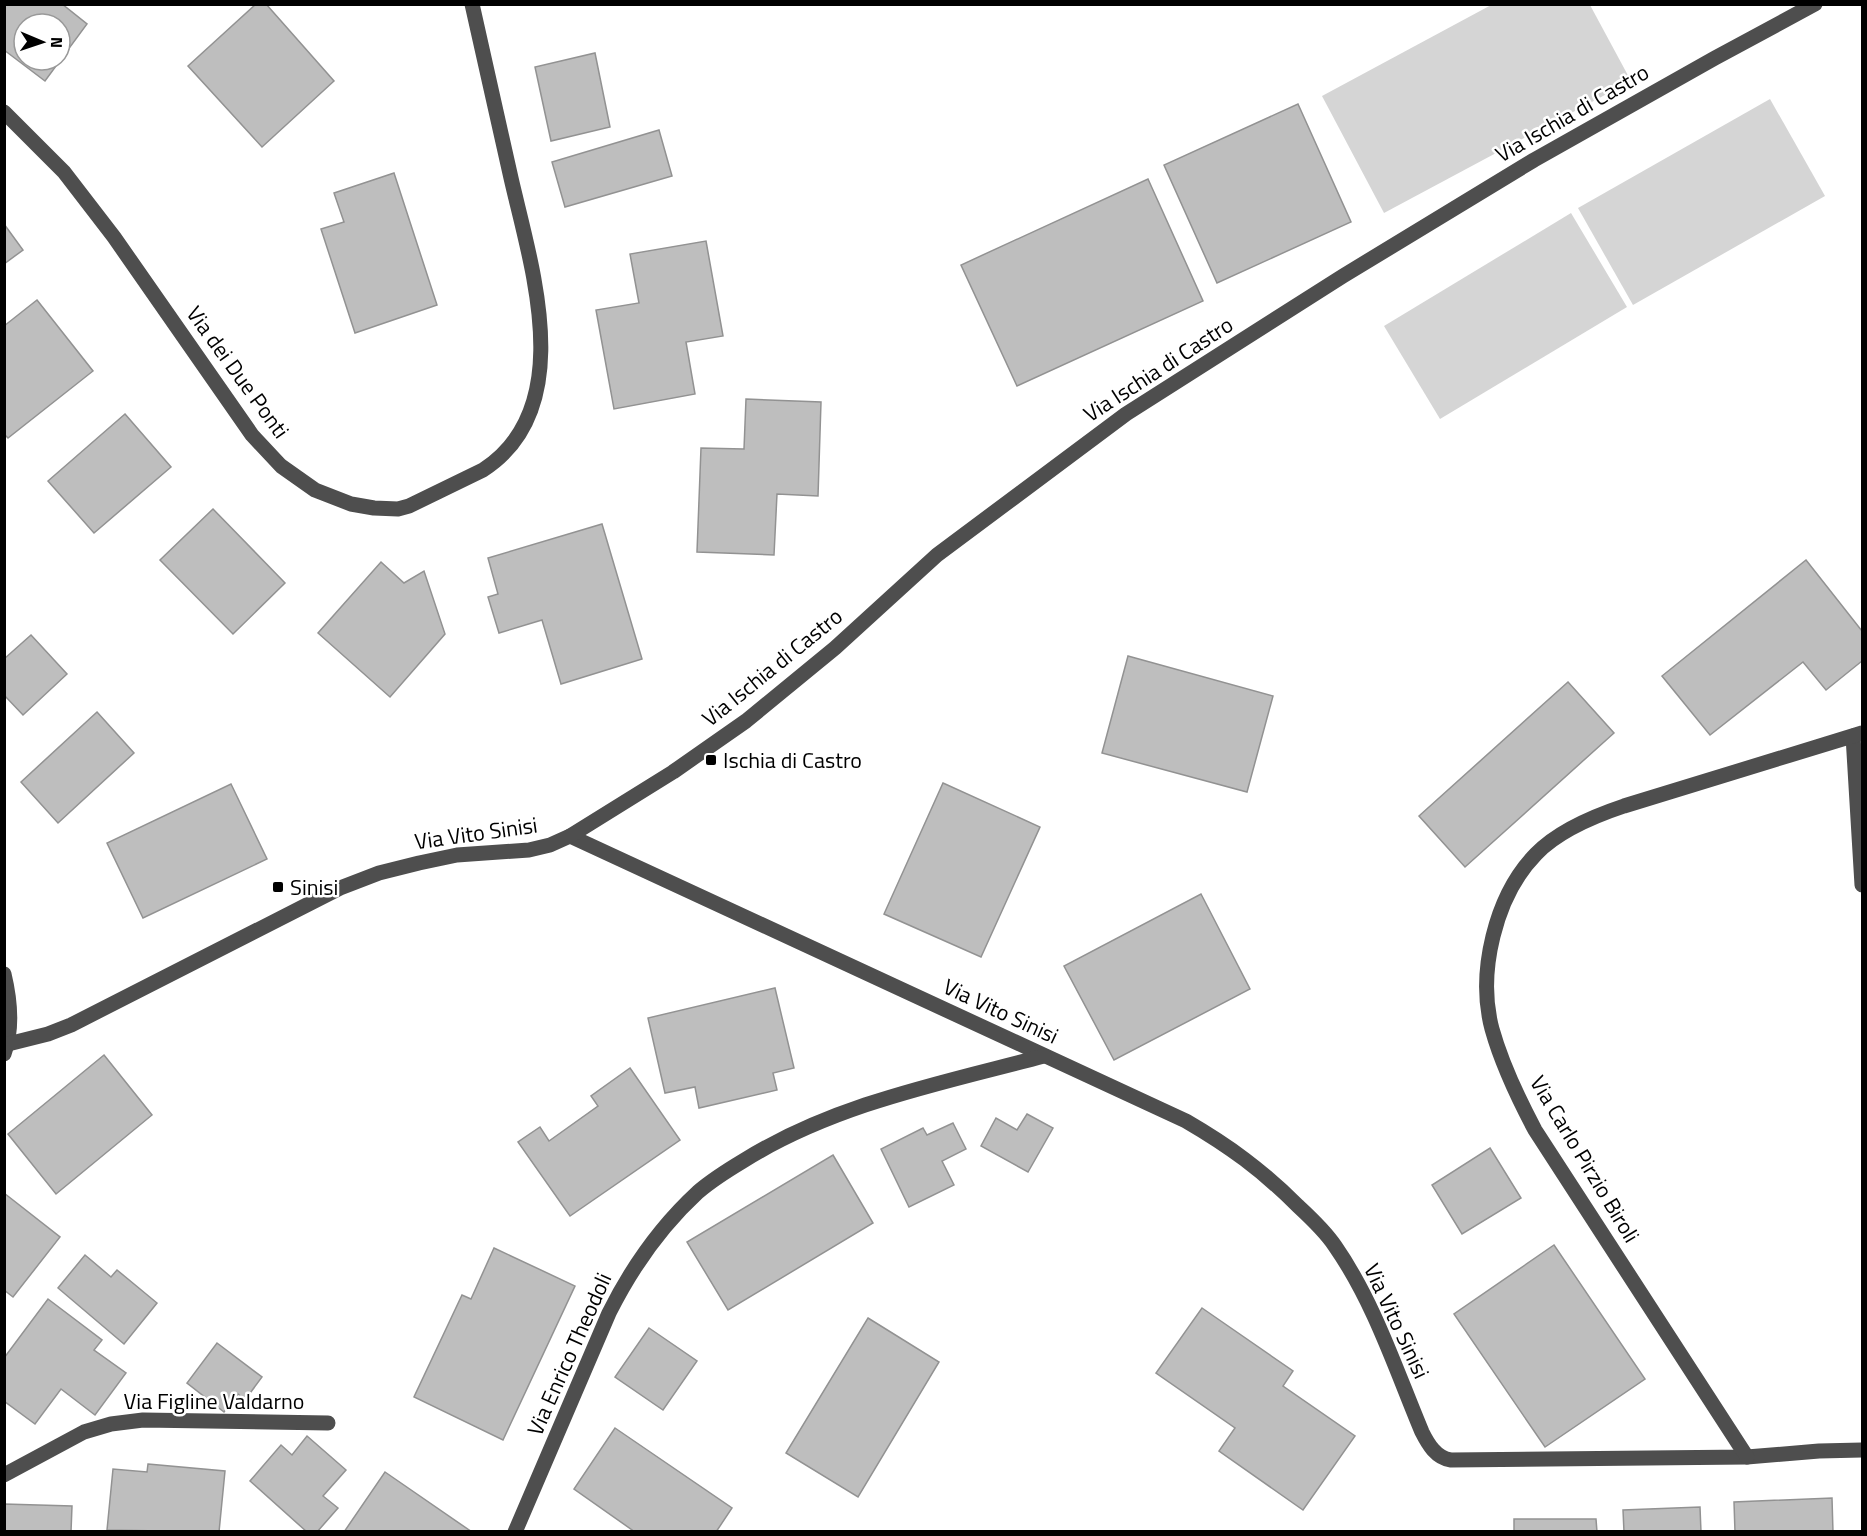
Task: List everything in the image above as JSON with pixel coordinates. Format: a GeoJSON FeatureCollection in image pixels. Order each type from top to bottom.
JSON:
{"type":"FeatureCollection","features":[{"type":"Feature","properties":{"kind":"street","name":"Via dei Due Ponti"},"geometry":{"type":"LineString","coordinates":[[4,112],[64,172],[114,237],[252,435],[281,466],[315,490],[351,504],[386,509],[409,506],[483,470],[502,456],[519,433],[531,408],[540,365],[542,334],[538,294],[472,4]]}},
{"type":"Feature","properties":{"kind":"street","name":"Via Ischia di Castro"},"geometry":{"type":"LineString","coordinates":[[570,837],[674,772],[746,722],[835,648],[937,555],[1126,414],[1343,276],[1534,160],[1815,4]]}},
{"type":"Feature","properties":{"kind":"street"},"geometry":{"type":"LineString","coordinates":[[1858,735],[1863,885]]}},
{"type":"Feature","properties":{"kind":"street","name":"Via Carlo Pirzio Biroli"},"geometry":{"type":"LineString","coordinates":[[1746,1457],[1535,1130],[1517,1097],[1491,1028],[1488,993],[1491,947],[1499,915],[1512,886],[1536,853],[1557,837],[1589,820],[1624,806],[1858,735]]}},
{"type":"Feature","properties":{"kind":"street","name":"Via Vito Sinisi"},"geometry":{"type":"LineString","coordinates":[[6,1049],[71,1025],[340,888],[379,873],[457,855],[529,850],[570,837],[1186,1120],[1214,1137],[1270,1178],[1335,1245],[1365,1297],[1422,1432],[1434,1451],[1442,1458],[1451,1460],[1746,1457],[1863,1450]]}},
{"type":"Feature","properties":{"kind":"street"},"geometry":{"type":"LineString","coordinates":[[4,974],[9,1007],[6,1049]]}},
{"type":"Feature","properties":{"kind":"street","name":"Via Enrico Theodoli"},"geometry":{"type":"LineString","coordinates":[[515,1532],[621,1287],[654,1239],[700,1191],[764,1148],[798,1131],[868,1103],[1044,1056]]}},
{"type":"Feature","properties":{"kind":"street","name":"Via Figline Valdarno"},"geometry":{"type":"LineString","coordinates":[[4,1474],[84,1432],[111,1424],[143,1420],[328,1423]]}},
{"type":"Feature","properties":{"kind":"shaded area"},"geometry":{"type":"Polygon","coordinates":[[[1493,4],[1590,5],[1631,81],[1384,213],[1322,96],[1493,4]]]}},
{"type":"Feature","properties":{"kind":"shaded area"},"geometry":{"type":"Polygon","coordinates":[[[1770,99],[1825,196],[1633,305],[1578,208],[1770,99]]]}},
{"type":"Feature","properties":{"kind":"shaded area"},"geometry":{"type":"Polygon","coordinates":[[[1571,213],[1627,307],[1440,419],[1384,326],[1571,213]]]}},
{"type":"Feature","properties":{"kind":"building"},"geometry":{"type":"Polygon","coordinates":[[[4,4],[62,4],[72,12],[12,12],[12,56],[4,50],[4,4]]]}},
{"type":"Feature","properties":{"kind":"building"},"geometry":{"type":"Polygon","coordinates":[[[256,4],[266,4],[334,81],[262,147],[188,66],[256,4]]]}},
{"type":"Feature","properties":{"kind":"building"},"geometry":{"type":"Polygon","coordinates":[[[72,12],[87,24],[72,44],[72,12]]]}},
{"type":"Feature","properties":{"kind":"building"},"geometry":{"type":"Polygon","coordinates":[[[595,53],[610,127],[551,141],[535,67],[595,53]]]}},
{"type":"Feature","properties":{"kind":"building"},"geometry":{"type":"Polygon","coordinates":[[[33,72],[52,72],[45,81],[33,72]]]}},
{"type":"Feature","properties":{"kind":"building"},"geometry":{"type":"Polygon","coordinates":[[[1298,104],[1351,222],[1217,283],[1164,165],[1298,104]]]}},
{"type":"Feature","properties":{"kind":"building"},"geometry":{"type":"Polygon","coordinates":[[[659,130],[672,176],[565,207],[552,162],[659,130]]]}},
{"type":"Feature","properties":{"kind":"building"},"geometry":{"type":"Polygon","coordinates":[[[394,173],[437,305],[355,333],[321,229],[344,222],[334,193],[394,173]]]}},
{"type":"Feature","properties":{"kind":"building"},"geometry":{"type":"Polygon","coordinates":[[[1148,179],[1203,301],[1017,386],[961,265],[1148,179]]]}},
{"type":"Feature","properties":{"kind":"building"},"geometry":{"type":"Polygon","coordinates":[[[4,224],[23,250],[4,264],[4,224]]]}},
{"type":"Feature","properties":{"kind":"building"},"geometry":{"type":"Polygon","coordinates":[[[706,241],[723,336],[686,342],[695,394],[614,409],[596,310],[639,303],[630,254],[706,241]]]}},
{"type":"Feature","properties":{"kind":"building"},"geometry":{"type":"Polygon","coordinates":[[[37,300],[93,371],[8,438],[4,434],[4,326],[37,300]]]}},
{"type":"Feature","properties":{"kind":"building"},"geometry":{"type":"Polygon","coordinates":[[[746,399],[821,402],[818,496],[777,494],[774,555],[697,552],[701,448],[744,449],[746,399]]]}},
{"type":"Feature","properties":{"kind":"building"},"geometry":{"type":"Polygon","coordinates":[[[125,414],[171,467],[94,533],[48,481],[125,414]]]}},
{"type":"Feature","properties":{"kind":"building"},"geometry":{"type":"Polygon","coordinates":[[[213,509],[285,583],[233,634],[160,560],[213,509]]]}},
{"type":"Feature","properties":{"kind":"building"},"geometry":{"type":"Polygon","coordinates":[[[602,524],[642,659],[561,684],[542,620],[499,633],[488,597],[498,594],[488,558],[602,524]]]}},
{"type":"Feature","properties":{"kind":"building"},"geometry":{"type":"Polygon","coordinates":[[[1806,560],[1862,631],[1862,661],[1826,690],[1803,662],[1710,735],[1662,676],[1806,560]]]}},
{"type":"Feature","properties":{"kind":"building"},"geometry":{"type":"Polygon","coordinates":[[[381,562],[404,583],[424,571],[445,634],[390,697],[318,633],[381,562]]]}},
{"type":"Feature","properties":{"kind":"building"},"geometry":{"type":"Polygon","coordinates":[[[31,635],[67,674],[23,715],[4,695],[4,659],[31,635]]]}},
{"type":"Feature","properties":{"kind":"building"},"geometry":{"type":"Polygon","coordinates":[[[1128,656],[1273,696],[1247,792],[1102,753],[1128,656]]]}},
{"type":"Feature","properties":{"kind":"building"},"geometry":{"type":"Polygon","coordinates":[[[1568,682],[1614,733],[1465,867],[1419,816],[1568,682]]]}},
{"type":"Feature","properties":{"kind":"building"},"geometry":{"type":"Polygon","coordinates":[[[97,712],[134,753],[58,823],[21,782],[97,712]]]}},
{"type":"Feature","properties":{"kind":"building"},"geometry":{"type":"Polygon","coordinates":[[[943,783],[1040,827],[981,957],[884,914],[943,783]]]}},
{"type":"Feature","properties":{"kind":"building"},"geometry":{"type":"Polygon","coordinates":[[[231,784],[267,859],[143,918],[107,843],[231,784]]]}},
{"type":"Feature","properties":{"kind":"building"},"geometry":{"type":"Polygon","coordinates":[[[1201,894],[1250,989],[1114,1060],[1064,966],[1201,894]]]}},
{"type":"Feature","properties":{"kind":"building"},"geometry":{"type":"Polygon","coordinates":[[[775,988],[794,1068],[773,1073],[777,1090],[699,1108],[695,1087],[665,1093],[648,1018],[775,988]]]}},
{"type":"Feature","properties":{"kind":"building"},"geometry":{"type":"Polygon","coordinates":[[[104,1055],[152,1115],[56,1194],[8,1134],[104,1055]]]}},
{"type":"Feature","properties":{"kind":"building"},"geometry":{"type":"Polygon","coordinates":[[[630,1068],[680,1140],[570,1216],[518,1142],[540,1127],[549,1141],[598,1106],[591,1096],[630,1068]]]}},
{"type":"Feature","properties":{"kind":"building"},"geometry":{"type":"Polygon","coordinates":[[[1027,1114],[1053,1128],[1028,1172],[981,1146],[996,1118],[1017,1130],[1027,1114]]]}},
{"type":"Feature","properties":{"kind":"building"},"geometry":{"type":"Polygon","coordinates":[[[953,1123],[966,1149],[942,1161],[954,1185],[909,1207],[881,1149],[923,1128],[927,1135],[953,1123]]]}},
{"type":"Feature","properties":{"kind":"building"},"geometry":{"type":"Polygon","coordinates":[[[1490,1148],[1521,1198],[1462,1234],[1432,1185],[1490,1148]]]}},
{"type":"Feature","properties":{"kind":"building"},"geometry":{"type":"Polygon","coordinates":[[[833,1155],[873,1223],[728,1310],[687,1242],[833,1155]]]}},
{"type":"Feature","properties":{"kind":"building"},"geometry":{"type":"Polygon","coordinates":[[[4,1193],[60,1237],[13,1297],[4,1290],[4,1193]]]}},
{"type":"Feature","properties":{"kind":"building"},"geometry":{"type":"Polygon","coordinates":[[[1554,1245],[1645,1379],[1545,1447],[1454,1314],[1554,1245]]]}},
{"type":"Feature","properties":{"kind":"building"},"geometry":{"type":"Polygon","coordinates":[[[494,1248],[575,1286],[503,1440],[414,1397],[462,1295],[471,1299],[494,1248]]]}},
{"type":"Feature","properties":{"kind":"building"},"geometry":{"type":"Polygon","coordinates":[[[85,1255],[111,1277],[117,1270],[157,1303],[124,1344],[58,1288],[85,1255]]]}},
{"type":"Feature","properties":{"kind":"building"},"geometry":{"type":"Polygon","coordinates":[[[48,1299],[102,1340],[94,1350],[126,1373],[95,1415],[61,1389],[35,1424],[4,1401],[4,1358],[48,1299]]]}},
{"type":"Feature","properties":{"kind":"building"},"geometry":{"type":"Polygon","coordinates":[[[1202,1308],[1293,1371],[1283,1386],[1355,1436],[1303,1510],[1219,1451],[1235,1428],[1156,1373],[1202,1308]]]}},
{"type":"Feature","properties":{"kind":"building"},"geometry":{"type":"Polygon","coordinates":[[[868,1318],[939,1362],[858,1497],[786,1453],[868,1318]]]}},
{"type":"Feature","properties":{"kind":"building"},"geometry":{"type":"Polygon","coordinates":[[[649,1328],[697,1361],[663,1410],[615,1377],[649,1328]]]}},
{"type":"Feature","properties":{"kind":"building"},"geometry":{"type":"Polygon","coordinates":[[[217,1343],[262,1377],[245,1400],[238,1394],[224,1412],[187,1383],[217,1343]]]}},
{"type":"Feature","properties":{"kind":"building"},"geometry":{"type":"Polygon","coordinates":[[[615,1428],[732,1508],[716,1532],[635,1532],[574,1489],[615,1428]]]}},
{"type":"Feature","properties":{"kind":"building"},"geometry":{"type":"Polygon","coordinates":[[[307,1436],[346,1470],[323,1496],[338,1508],[317,1532],[307,1532],[250,1481],[281,1445],[292,1455],[307,1436]]]}},
{"type":"Feature","properties":{"kind":"building"},"geometry":{"type":"Polygon","coordinates":[[[148,1464],[225,1471],[219,1532],[107,1530],[113,1469],[147,1472],[148,1464]]]}},
{"type":"Feature","properties":{"kind":"building"},"geometry":{"type":"Polygon","coordinates":[[[385,1472],[472,1532],[344,1532],[385,1472]]]}},
{"type":"Feature","properties":{"kind":"building"},"geometry":{"type":"Polygon","coordinates":[[[1832,1498],[1833,1532],[1735,1532],[1734,1502],[1832,1498]]]}},
{"type":"Feature","properties":{"kind":"building"},"geometry":{"type":"Polygon","coordinates":[[[4,1504],[72,1506],[71,1532],[4,1532],[4,1504]]]}},
{"type":"Feature","properties":{"kind":"building"},"geometry":{"type":"Polygon","coordinates":[[[1700,1507],[1701,1532],[1624,1532],[1623,1510],[1700,1507]]]}},
{"type":"Feature","properties":{"kind":"building"},"geometry":{"type":"Polygon","coordinates":[[[1514,1519],[1596,1519],[1597,1532],[1514,1532],[1514,1519]]]}},
{"type":"Feature","properties":{"kind":"place","name":"Ischia di Castro"},"geometry":{"type":"Point","coordinates":[711,760]}},
{"type":"Feature","properties":{"kind":"place","name":"Sinisi"},"geometry":{"type":"Point","coordinates":[278,887]}}]}
